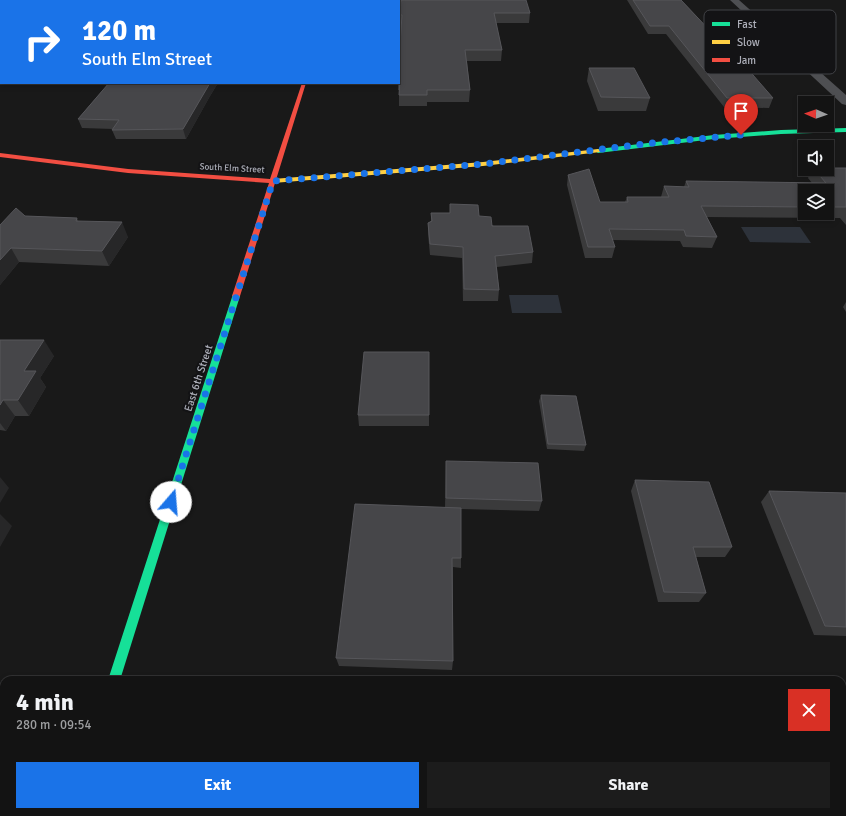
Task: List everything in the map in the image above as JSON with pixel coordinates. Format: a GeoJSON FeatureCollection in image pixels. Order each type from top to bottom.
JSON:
{"type":"FeatureCollection","features":[{"type":"Feature","properties":{"kind":"street"},"geometry":{"type":"LineString","coordinates":[[734,0],[745,10]]}},
{"type":"Feature","properties":{"kind":"street"},"geometry":{"type":"LineString","coordinates":[[816,74],[846,101]]}},
{"type":"Feature","properties":{"kind":"street","name":"East 6th Street"},"geometry":{"type":"LineString","coordinates":[[115,676],[304,84]]}},
{"type":"Feature","properties":{"kind":"street","name":"South Elm Street"},"geometry":{"type":"LineString","coordinates":[[0,155],[128,171],[273,181],[483,164],[714,137],[846,130]]}},
{"type":"Feature","properties":{"kind":"shaded area"},"geometry":{"type":"Polygon","coordinates":[[[741,227],[800,227],[811,243],[750,242],[741,227]]]}},
{"type":"Feature","properties":{"kind":"shaded area"},"geometry":{"type":"Polygon","coordinates":[[[509,295],[558,295],[562,313],[512,313],[509,295]]]}},
{"type":"Feature","properties":{"kind":"building"},"geometry":{"type":"Polygon","coordinates":[[[401,0],[526,0],[530,13],[494,13],[502,50],[465,50],[470,90],[427,90],[427,95],[399,95],[402,15],[400,15],[401,0]]]}},
{"type":"Feature","properties":{"kind":"building"},"geometry":{"type":"Polygon","coordinates":[[[633,0],[681,0],[704,24],[704,69],[669,26],[650,26],[633,0]]]}},
{"type":"Feature","properties":{"kind":"building"},"geometry":{"type":"Polygon","coordinates":[[[589,68],[634,68],[650,98],[601,97],[589,68]]]}},
{"type":"Feature","properties":{"kind":"building"},"geometry":{"type":"Polygon","coordinates":[[[708,74],[752,74],[773,98],[727,98],[708,74]]]}},
{"type":"Feature","properties":{"kind":"building"},"geometry":{"type":"Polygon","coordinates":[[[108,84],[209,84],[183,129],[112,130],[119,120],[78,119],[108,84]]]}},
{"type":"Feature","properties":{"kind":"building"},"geometry":{"type":"Polygon","coordinates":[[[834,168],[846,168],[846,207],[834,207],[834,184],[798,184],[798,207],[701,206],[717,237],[686,236],[684,230],[609,229],[615,247],[588,247],[568,175],[589,169],[600,202],[628,202],[627,197],[669,197],[664,186],[689,187],[686,181],[826,183],[820,176],[834,176],[834,168]]]}},
{"type":"Feature","properties":{"kind":"building"},"geometry":{"type":"Polygon","coordinates":[[[450,204],[478,205],[479,216],[491,217],[492,226],[528,226],[533,252],[495,256],[499,290],[464,289],[463,247],[430,244],[428,223],[432,221],[431,213],[450,213],[450,204]]]}},
{"type":"Feature","properties":{"kind":"building"},"geometry":{"type":"Polygon","coordinates":[[[16,208],[25,216],[77,218],[76,221],[122,222],[102,251],[11,248],[0,260],[0,225],[16,208]]]}},
{"type":"Feature","properties":{"kind":"building"},"geometry":{"type":"Polygon","coordinates":[[[0,340],[44,340],[24,371],[36,371],[18,400],[3,400],[0,405],[0,340]]]}},
{"type":"Feature","properties":{"kind":"building"},"geometry":{"type":"Polygon","coordinates":[[[364,352],[429,352],[429,415],[358,415],[364,352]]]}},
{"type":"Feature","properties":{"kind":"building"},"geometry":{"type":"Polygon","coordinates":[[[541,395],[576,396],[586,445],[548,444],[541,395]]]}},
{"type":"Feature","properties":{"kind":"building"},"geometry":{"type":"Polygon","coordinates":[[[446,461],[538,463],[542,501],[446,498],[446,461]]]}},
{"type":"Feature","properties":{"kind":"building"},"geometry":{"type":"Polygon","coordinates":[[[635,480],[709,482],[732,547],[693,547],[706,593],[664,592],[635,480]]]}},
{"type":"Feature","properties":{"kind":"building"},"geometry":{"type":"Polygon","coordinates":[[[769,491],[846,493],[846,627],[825,626],[769,491]]]}},
{"type":"Feature","properties":{"kind":"building"},"geometry":{"type":"Polygon","coordinates":[[[355,504],[461,508],[461,558],[452,558],[453,661],[336,658],[355,504]]]}},
{"type":"Feature","properties":{"kind":"traffic: fast"},"geometry":{"type":"LineString","coordinates":[[598,151],[714,137],[781,132],[846,130]]}},
{"type":"Feature","properties":{"kind":"traffic: fast"},"geometry":{"type":"LineString","coordinates":[[115,676],[236,296]]}},
{"type":"Feature","properties":{"kind":"traffic: slow"},"geometry":{"type":"LineString","coordinates":[[273,181],[483,164],[598,151]]}},
{"type":"Feature","properties":{"kind":"traffic: jam"},"geometry":{"type":"LineString","coordinates":[[236,296],[304,84]]}},
{"type":"Feature","properties":{"kind":"traffic: jam"},"geometry":{"type":"LineString","coordinates":[[0,155],[128,171],[273,181]]}},
{"type":"Feature","properties":{"kind":"route"},"geometry":{"type":"LineString","coordinates":[[171,502],[273,181],[342,174],[483,164],[651,143],[741,135]]}}]}
